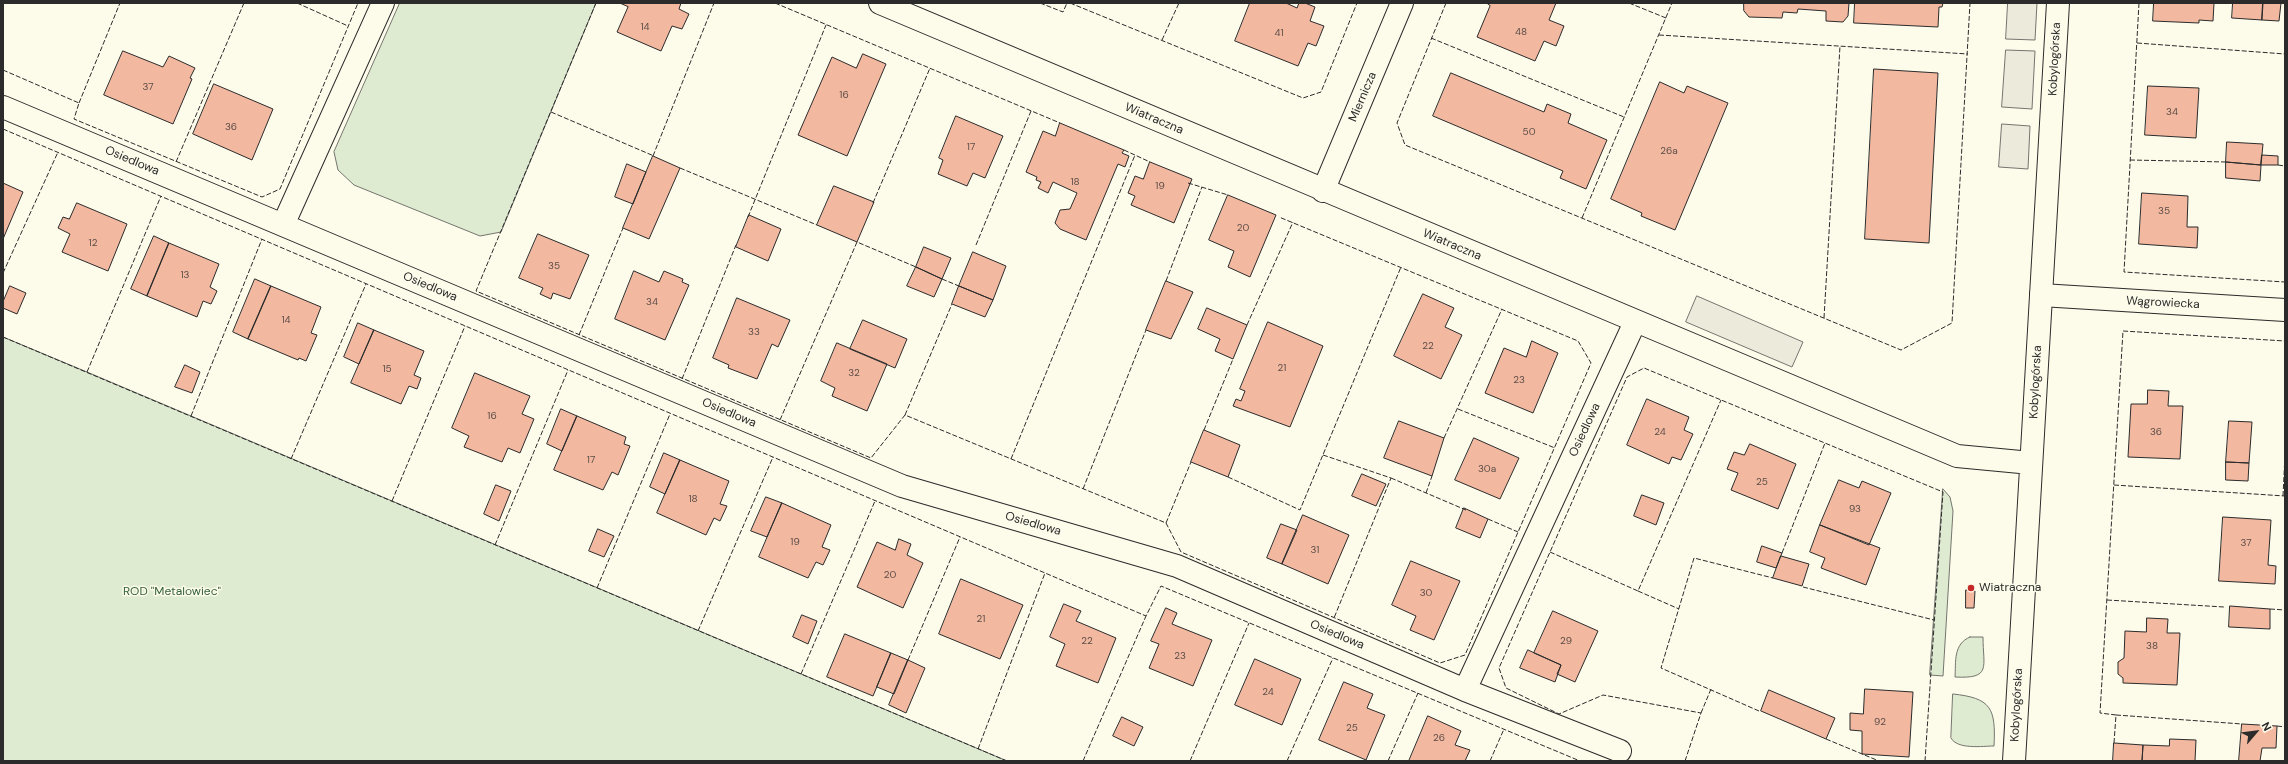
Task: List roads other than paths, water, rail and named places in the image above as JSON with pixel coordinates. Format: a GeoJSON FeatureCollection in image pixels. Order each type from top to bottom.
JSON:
{"type":"FeatureCollection","features":[{"type":"Feature","properties":{"kind":"street"},"geometry":{"type":"LineString","coordinates":[[283,225],[383,3]]}},
{"type":"Feature","properties":{"kind":"street","name":"Wiatraczna"},"geometry":{"type":"LineString","coordinates":[[880,3],[1323,191],[1957,456],[2032,463]]}},
{"type":"Feature","properties":{"kind":"street","name":"Miernicza"},"geometry":{"type":"LineString","coordinates":[[1323,191],[1402,3]]}},
{"type":"Feature","properties":{"kind":"street","name":"Kobylogórska"},"geometry":{"type":"LineString","coordinates":[[2014,761],[2058,3]]}},
{"type":"Feature","properties":{"kind":"street","name":"Osiedlowa"},"geometry":{"type":"LineString","coordinates":[[3,106],[902,486],[1177,566],[1465,690],[1620,751]]}},
{"type":"Feature","properties":{"kind":"street","name":"Wągrowiecka"},"geometry":{"type":"LineString","coordinates":[[2041,295],[2285,310]]}},
{"type":"Feature","properties":{"kind":"street","name":"Osiedlowa"},"geometry":{"type":"LineString","coordinates":[[1465,690],[1635,322]]}},
{"type":"Feature","properties":{"kind":"place","name":"Wiatraczna"},"geometry":{"type":"Point","coordinates":[1971,588]}},
{"type":"Feature","properties":{"kind":"park label","name":"ROD \"Metalowiec\""},"geometry":{"type":"Point","coordinates":[172,592]}}]}
